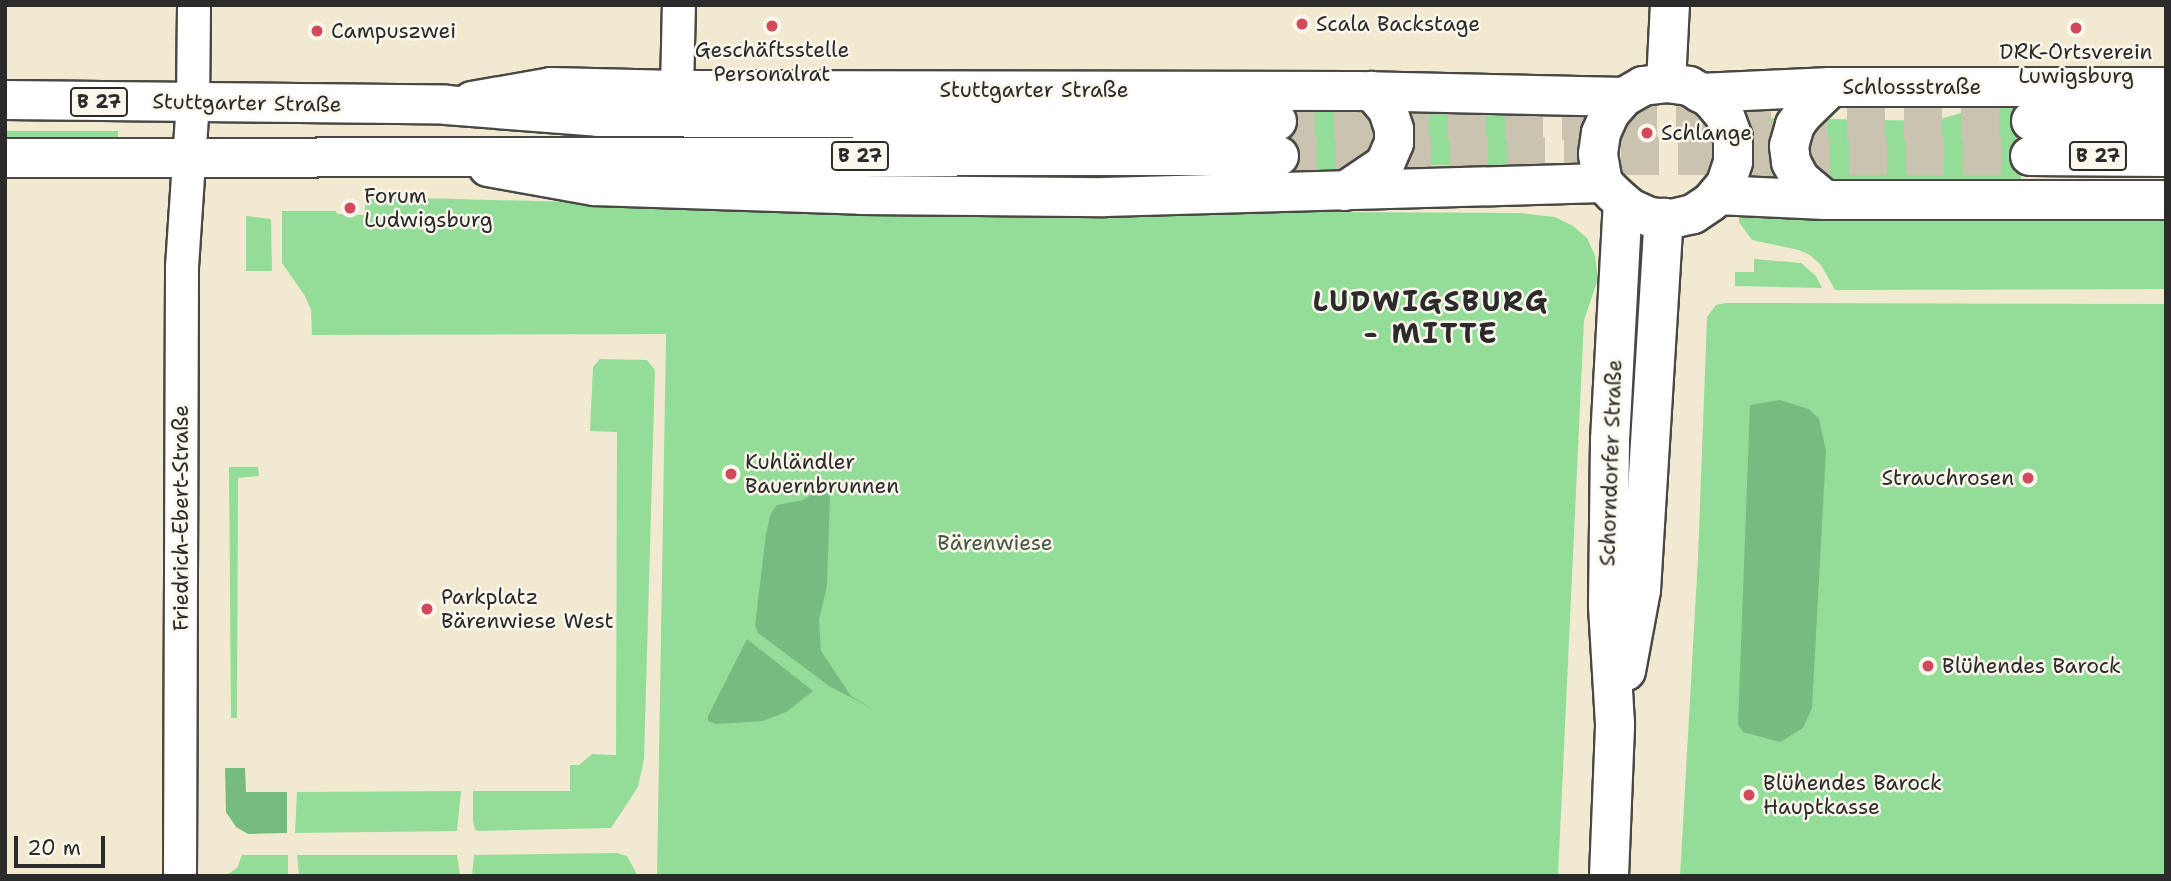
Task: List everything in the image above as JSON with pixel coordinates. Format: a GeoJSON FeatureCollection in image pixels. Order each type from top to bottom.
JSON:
{"type":"FeatureCollection","features":[{"type":"Feature","properties":{"kind":"main road"},"geometry":{"type":"LineString","coordinates":[[1670,5],[1683,88]]}},
{"type":"Feature","properties":{"kind":"main road"},"geometry":{"type":"LineString","coordinates":[[1643,86],[1683,88],[1710,98],[1725,116],[1733,138],[1733,162],[1726,184],[1693,214],[1650,217],[1613,192],[1598,154],[1601,133],[1609,113],[1624,97],[1643,86]]}},
{"type":"Feature","properties":{"kind":"main road","name":"Stuttgarter Straße"},"geometry":{"type":"LineString","coordinates":[[446,105],[551,87],[677,90],[1372,91],[1624,97]]}},
{"type":"Feature","properties":{"kind":"main road"},"geometry":{"type":"LineString","coordinates":[[1825,200],[1800,179],[1791,162],[1790,146],[1795,125],[1830,87]]}},
{"type":"Feature","properties":{"kind":"main road","name":"Schlossstraße"},"geometry":{"type":"LineString","coordinates":[[1683,88],[2166,87]]}},
{"type":"Feature","properties":{"kind":"main road"},"geometry":{"type":"LineString","coordinates":[[1345,191],[1385,164],[1394,144],[1394,129],[1388,110],[1372,91]]}},
{"type":"Feature","properties":{"kind":"main road","name":"Stuttgarter Straße"},"geometry":{"type":"LineString","coordinates":[[5,100],[446,105],[598,117],[1278,139],[441,159],[5,158]]}},
{"type":"Feature","properties":{"kind":"main road","name":"B 27"},"geometry":{"type":"LineString","coordinates":[[2166,121],[2031,138],[2166,157]]}},
{"type":"Feature","properties":{"kind":"main road","name":"Stuttgarter Straße"},"geometry":{"type":"LineString","coordinates":[[441,159],[594,186],[621,187],[1105,197],[1345,191],[1613,192]]}},
{"type":"Feature","properties":{"kind":"main road","name":"Schorndorfer Straße"},"geometry":{"type":"LineString","coordinates":[[1609,876],[1615,724],[1608,605],[1613,192]]}},
{"type":"Feature","properties":{"kind":"main road"},"geometry":{"type":"LineString","coordinates":[[1717,195],[1825,200],[2166,200]]}},
{"type":"Feature","properties":{"kind":"main road","name":"Schorndorfer Straße"},"geometry":{"type":"LineString","coordinates":[[1615,724],[1642,590],[1664,218]]}},
{"type":"Feature","properties":{"kind":"street","name":"Friedrich-Ebert-Straße"},"geometry":{"type":"LineString","coordinates":[[180,876],[182,267],[193,103],[194,5]]}},
{"type":"Feature","properties":{"kind":"street"},"geometry":{"type":"LineString","coordinates":[[677,90],[679,5]]}},
{"type":"Feature","properties":{"kind":"green space"},"geometry":{"type":"Polygon","coordinates":[[[1994,103],[2023,104],[2021,186],[1831,182],[1813,176],[1803,141],[1819,123],[1828,119],[1934,121],[1994,103]]]}},
{"type":"Feature","properties":{"kind":"green space"},"geometry":{"type":"Polygon","coordinates":[[[1405,105],[1543,117],[1541,166],[1404,165],[1405,105]]]}},
{"type":"Feature","properties":{"kind":"green space"},"geometry":{"type":"Polygon","coordinates":[[[1279,106],[1360,107],[1373,117],[1381,146],[1342,171],[1280,181],[1279,106]]]}},
{"type":"Feature","properties":{"kind":"green space"},"geometry":{"type":"Polygon","coordinates":[[[1760,118],[1786,119],[1789,183],[1769,181],[1739,171],[1744,121],[1760,118]]]}},
{"type":"Feature","properties":{"kind":"green space"},"geometry":{"type":"Polygon","coordinates":[[[5,131],[118,131],[118,138],[5,138],[5,131]]]}},
{"type":"Feature","properties":{"kind":"green space","name":"Bärenwiese"},"geometry":{"type":"Polygon","coordinates":[[[380,197],[875,210],[1520,213],[1555,217],[1573,226],[1587,238],[1595,256],[1598,279],[1584,320],[1558,876],[657,876],[666,334],[312,335],[311,310],[305,296],[282,263],[282,211],[336,211],[337,214],[364,215],[366,199],[380,197]]]}},
{"type":"Feature","properties":{"kind":"green space"},"geometry":{"type":"Polygon","coordinates":[[[1739,214],[2166,216],[2166,289],[1835,290],[1821,265],[1810,255],[1752,240],[1739,222],[1739,214]]]}},
{"type":"Feature","properties":{"kind":"green space"},"geometry":{"type":"Polygon","coordinates":[[[246,216],[271,219],[272,271],[246,271],[246,216]]]}},
{"type":"Feature","properties":{"kind":"green space"},"geometry":{"type":"Polygon","coordinates":[[[1754,259],[1801,263],[1816,276],[1822,288],[1735,286],[1735,272],[1754,272],[1754,259]]]}},
{"type":"Feature","properties":{"kind":"green space","name":"Blühendes Barock"},"geometry":{"type":"Polygon","coordinates":[[[2166,304],[2166,876],[1680,876],[1698,558],[1707,317],[1716,305],[2166,304]]]}},
{"type":"Feature","properties":{"kind":"green space"},"geometry":{"type":"Polygon","coordinates":[[[600,359],[647,360],[655,370],[644,759],[638,787],[611,828],[475,830],[473,791],[570,791],[570,765],[579,765],[592,754],[616,755],[617,432],[590,431],[593,367],[600,359]]]}},
{"type":"Feature","properties":{"kind":"green space"},"geometry":{"type":"Polygon","coordinates":[[[1780,400],[1809,409],[1819,419],[1826,451],[1812,708],[1803,728],[1780,742],[1743,732],[1738,724],[1750,405],[1780,400]]]}},
{"type":"Feature","properties":{"kind":"green space"},"geometry":{"type":"Polygon","coordinates":[[[229,467],[258,467],[259,476],[238,478],[237,718],[231,718],[229,467]]]}},
{"type":"Feature","properties":{"kind":"green space"},"geometry":{"type":"Polygon","coordinates":[[[833,481],[830,496],[827,586],[819,620],[821,651],[851,696],[871,708],[829,686],[758,633],[755,625],[771,513],[777,505],[803,500],[833,481]]]}},
{"type":"Feature","properties":{"kind":"green space"},"geometry":{"type":"Polygon","coordinates":[[[747,639],[813,691],[786,712],[763,721],[715,724],[708,721],[708,716],[747,639]]]}},
{"type":"Feature","properties":{"kind":"green space"},"geometry":{"type":"Polygon","coordinates":[[[225,768],[245,768],[246,792],[287,792],[287,833],[248,834],[236,827],[226,812],[225,768]]]}},
{"type":"Feature","properties":{"kind":"green space"},"geometry":{"type":"Polygon","coordinates":[[[461,791],[457,831],[295,833],[297,792],[461,791]]]}},
{"type":"Feature","properties":{"kind":"green space"},"geometry":{"type":"Polygon","coordinates":[[[617,853],[627,856],[638,876],[472,876],[474,855],[617,853]]]}},
{"type":"Feature","properties":{"kind":"green space"},"geometry":{"type":"Polygon","coordinates":[[[242,855],[288,855],[288,876],[225,876],[237,868],[242,855]]]}},
{"type":"Feature","properties":{"kind":"green space"},"geometry":{"type":"Polygon","coordinates":[[[297,855],[457,855],[460,876],[299,876],[297,855]]]}},
{"type":"Feature","properties":{"kind":"tunnel"},"geometry":{"type":"LineString","coordinates":[[1277,121],[2031,121]]}},
{"type":"Feature","properties":{"kind":"tunnel"},"geometry":{"type":"LineString","coordinates":[[1279,156],[2030,156]]}},
{"type":"Feature","properties":{"kind":"place","name":"Scala Backstage"},"geometry":{"type":"Point","coordinates":[1302,24]}},
{"type":"Feature","properties":{"kind":"place","name":"Geschäftsstelle Personalrat"},"geometry":{"type":"Point","coordinates":[772,26]}},
{"type":"Feature","properties":{"kind":"place","name":"DRK-Ortsverein Luwigsburg"},"geometry":{"type":"Point","coordinates":[2076,28]}},
{"type":"Feature","properties":{"kind":"place","name":"Campuszwei"},"geometry":{"type":"Point","coordinates":[317,31]}},
{"type":"Feature","properties":{"kind":"place","name":"Schlange"},"geometry":{"type":"Point","coordinates":[1647,133]}},
{"type":"Feature","properties":{"kind":"place","name":"Forum Ludwigsburg"},"geometry":{"type":"Point","coordinates":[350,208]}},
{"type":"Feature","properties":{"kind":"place","name":"Kuhländler Bauernbrunnen"},"geometry":{"type":"Point","coordinates":[731,474]}},
{"type":"Feature","properties":{"kind":"place","name":"Strauchrosen"},"geometry":{"type":"Point","coordinates":[2028,478]}},
{"type":"Feature","properties":{"kind":"place","name":"Parkplatz Bärenwiese West"},"geometry":{"type":"Point","coordinates":[427,609]}},
{"type":"Feature","properties":{"kind":"place","name":"Blühendes Barock"},"geometry":{"type":"Point","coordinates":[1928,666]}},
{"type":"Feature","properties":{"kind":"place","name":"Blühendes Barock Hauptkasse"},"geometry":{"type":"Point","coordinates":[1749,795]}},
{"type":"Feature","properties":{"kind":"district","name":"LUDWIGSBURG - MITTE"},"geometry":{"type":"Point","coordinates":[1431,317]}}]}
